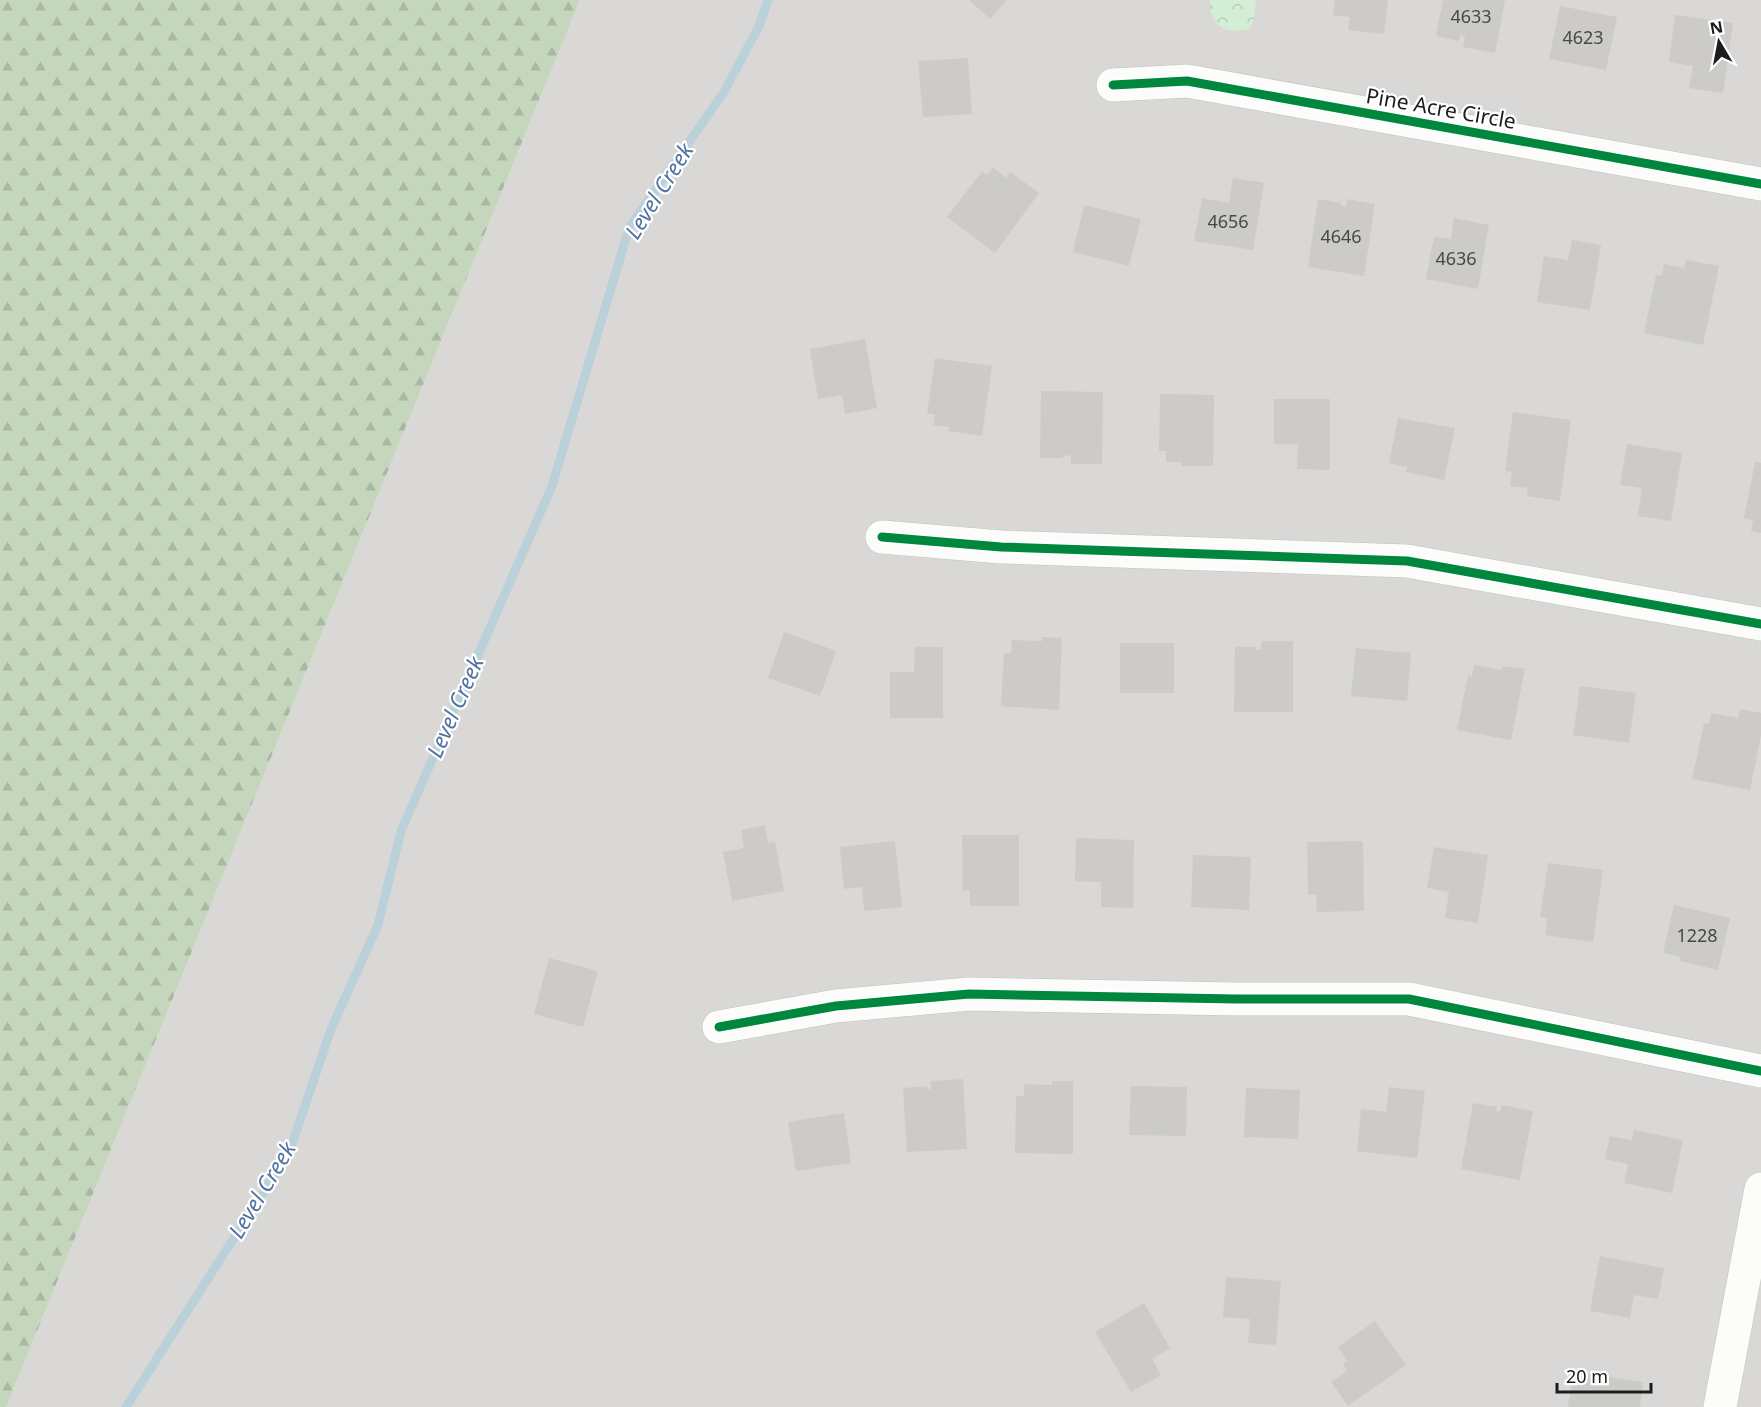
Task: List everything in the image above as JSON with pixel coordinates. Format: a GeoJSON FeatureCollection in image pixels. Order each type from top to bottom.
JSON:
{"type":"FeatureCollection","features":[{"type":"Feature","properties":{"kind":"street","name":"Pine Acre Circle"},"geometry":{"type":"LineString","coordinates":[[1113,86],[1187,81],[1761,184]]}},
{"type":"Feature","properties":{"kind":"street"},"geometry":{"type":"LineString","coordinates":[[882,537],[1001,547],[1407,561],[1761,624]]}},
{"type":"Feature","properties":{"kind":"street"},"geometry":{"type":"LineString","coordinates":[[719,1027],[836,1006],[969,994],[1236,999],[1409,999],[1761,1071]]}},
{"type":"Feature","properties":{"kind":"street"},"geometry":{"type":"LineString","coordinates":[[1720,1407],[1761,1189]]}},
{"type":"Feature","properties":{"kind":"shaded area"},"geometry":{"type":"Polygon","coordinates":[[[580,0],[1761,0],[1761,1407],[6,1407],[580,0]]]}},
{"type":"Feature","properties":{"kind":"green space"},"geometry":{"type":"Polygon","coordinates":[[[0,0],[580,0],[6,1407],[0,1407],[0,0]]]}},
{"type":"Feature","properties":{"kind":"green space"},"geometry":{"type":"Polygon","coordinates":[[[1210,0],[1256,0],[1254,20],[1249,29],[1232,31],[1220,26],[1212,16],[1210,0]]]}},
{"type":"Feature","properties":{"kind":"building"},"geometry":{"type":"Polygon","coordinates":[[[969,0],[1007,0],[990,19],[969,0]]]}},
{"type":"Feature","properties":{"kind":"building"},"geometry":{"type":"Polygon","coordinates":[[[1335,0],[1388,0],[1384,34],[1348,30],[1350,17],[1333,15],[1335,0]]]}},
{"type":"Feature","properties":{"kind":"building"},"geometry":{"type":"Polygon","coordinates":[[[1443,0],[1505,0],[1495,53],[1463,47],[1465,36],[1460,35],[1459,41],[1436,36],[1443,0]]]}},
{"type":"Feature","properties":{"kind":"building"},"geometry":{"type":"Polygon","coordinates":[[[1560,6],[1617,17],[1606,70],[1549,59],[1560,6]]]}},
{"type":"Feature","properties":{"kind":"building"},"geometry":{"type":"Polygon","coordinates":[[[1675,15],[1733,23],[1723,93],[1689,88],[1693,66],[1669,62],[1675,15]]]}},
{"type":"Feature","properties":{"kind":"building"},"geometry":{"type":"Polygon","coordinates":[[[968,58],[972,114],[923,117],[918,61],[968,58]]]}},
{"type":"Feature","properties":{"kind":"building"},"geometry":{"type":"Polygon","coordinates":[[[993,167],[1006,178],[1010,172],[1039,193],[995,253],[947,217],[982,171],[987,175],[993,167]]]}},
{"type":"Feature","properties":{"kind":"building"},"geometry":{"type":"Polygon","coordinates":[[[1233,178],[1264,183],[1253,250],[1194,241],[1202,198],[1229,203],[1233,178]]]}},
{"type":"Feature","properties":{"kind":"building"},"geometry":{"type":"Polygon","coordinates":[[[1318,199],[1341,203],[1341,206],[1346,206],[1347,199],[1375,204],[1364,276],[1308,267],[1318,199]]]}},
{"type":"Feature","properties":{"kind":"building"},"geometry":{"type":"Polygon","coordinates":[[[1084,205],[1141,219],[1129,266],[1073,252],[1084,205]]]}},
{"type":"Feature","properties":{"kind":"building"},"geometry":{"type":"Polygon","coordinates":[[[1454,218],[1489,225],[1478,289],[1426,279],[1434,237],[1451,239],[1454,218]]]}},
{"type":"Feature","properties":{"kind":"building"},"geometry":{"type":"Polygon","coordinates":[[[1572,240],[1601,245],[1590,310],[1537,302],[1544,256],[1568,260],[1572,240]]]}},
{"type":"Feature","properties":{"kind":"building"},"geometry":{"type":"Polygon","coordinates":[[[1686,260],[1719,266],[1703,345],[1644,333],[1656,275],[1662,276],[1664,264],[1684,268],[1686,260]]]}},
{"type":"Feature","properties":{"kind":"building"},"geometry":{"type":"Polygon","coordinates":[[[865,339],[877,408],[845,414],[842,395],[818,399],[810,349],[865,339]]]}},
{"type":"Feature","properties":{"kind":"building"},"geometry":{"type":"Polygon","coordinates":[[[935,358],[992,366],[982,436],[948,431],[949,427],[933,425],[935,414],[927,414],[935,358]]]}},
{"type":"Feature","properties":{"kind":"building"},"geometry":{"type":"Polygon","coordinates":[[[1041,391],[1103,392],[1102,464],[1071,464],[1071,456],[1063,455],[1063,458],[1040,458],[1041,391]]]}},
{"type":"Feature","properties":{"kind":"building"},"geometry":{"type":"Polygon","coordinates":[[[1160,394],[1214,395],[1213,466],[1182,466],[1181,462],[1166,462],[1166,451],[1159,451],[1160,394]]]}},
{"type":"Feature","properties":{"kind":"building"},"geometry":{"type":"Polygon","coordinates":[[[1274,399],[1330,399],[1330,470],[1297,469],[1298,444],[1274,444],[1274,399]]]}},
{"type":"Feature","properties":{"kind":"building"},"geometry":{"type":"Polygon","coordinates":[[[1513,412],[1571,420],[1560,501],[1527,496],[1528,488],[1510,486],[1512,472],[1505,471],[1513,412]]]}},
{"type":"Feature","properties":{"kind":"building"},"geometry":{"type":"Polygon","coordinates":[[[1398,418],[1455,428],[1444,480],[1406,472],[1407,467],[1389,463],[1398,418]]]}},
{"type":"Feature","properties":{"kind":"building"},"geometry":{"type":"Polygon","coordinates":[[[1627,444],[1682,453],[1671,521],[1638,516],[1642,488],[1620,485],[1627,444]]]}},
{"type":"Feature","properties":{"kind":"building"},"geometry":{"type":"Polygon","coordinates":[[[1755,462],[1761,463],[1761,533],[1751,531],[1753,520],[1744,518],[1755,462]]]}},
{"type":"Feature","properties":{"kind":"building"},"geometry":{"type":"Polygon","coordinates":[[[784,632],[836,651],[820,696],[768,678],[784,632]]]}},
{"type":"Feature","properties":{"kind":"building"},"geometry":{"type":"Polygon","coordinates":[[[1042,637],[1062,638],[1059,710],[1001,706],[1004,653],[1011,653],[1012,640],[1042,641],[1042,637]]]}},
{"type":"Feature","properties":{"kind":"building"},"geometry":{"type":"Polygon","coordinates":[[[1261,641],[1293,641],[1293,712],[1234,712],[1235,647],[1256,647],[1256,650],[1261,650],[1261,641]]]}},
{"type":"Feature","properties":{"kind":"building"},"geometry":{"type":"Polygon","coordinates":[[[1120,643],[1174,643],[1174,693],[1120,693],[1120,643]]]}},
{"type":"Feature","properties":{"kind":"building"},"geometry":{"type":"Polygon","coordinates":[[[915,647],[943,647],[943,718],[890,718],[890,672],[914,672],[915,647]]]}},
{"type":"Feature","properties":{"kind":"building"},"geometry":{"type":"Polygon","coordinates":[[[1356,648],[1411,653],[1407,701],[1351,696],[1356,648]]]}},
{"type":"Feature","properties":{"kind":"building"},"geometry":{"type":"Polygon","coordinates":[[[1474,665],[1501,670],[1502,666],[1525,669],[1511,740],[1457,730],[1468,675],[1472,676],[1474,665]]]}},
{"type":"Feature","properties":{"kind":"building"},"geometry":{"type":"Polygon","coordinates":[[[1580,686],[1636,693],[1629,743],[1573,735],[1580,686]]]}},
{"type":"Feature","properties":{"kind":"building"},"geometry":{"type":"Polygon","coordinates":[[[1740,709],[1761,713],[1761,735],[1750,790],[1692,779],[1704,723],[1709,724],[1711,713],[1738,718],[1740,709]]]}},
{"type":"Feature","properties":{"kind":"building"},"geometry":{"type":"Polygon","coordinates":[[[765,825],[768,843],[775,842],[784,891],[732,901],[723,852],[744,848],[741,830],[765,825]]]}},
{"type":"Feature","properties":{"kind":"building"},"geometry":{"type":"Polygon","coordinates":[[[962,835],[1019,835],[1019,906],[970,906],[970,890],[963,891],[962,835]]]}},
{"type":"Feature","properties":{"kind":"building"},"geometry":{"type":"Polygon","coordinates":[[[1076,838],[1134,840],[1133,908],[1101,907],[1101,882],[1075,881],[1076,838]]]}},
{"type":"Feature","properties":{"kind":"building"},"geometry":{"type":"Polygon","coordinates":[[[895,841],[902,907],[864,911],[862,887],[844,889],[840,847],[895,841]]]}},
{"type":"Feature","properties":{"kind":"building"},"geometry":{"type":"Polygon","coordinates":[[[1363,841],[1364,911],[1317,912],[1316,894],[1308,895],[1307,842],[1363,841]]]}},
{"type":"Feature","properties":{"kind":"building"},"geometry":{"type":"Polygon","coordinates":[[[1434,847],[1488,855],[1478,923],[1445,918],[1449,892],[1427,888],[1434,847]]]}},
{"type":"Feature","properties":{"kind":"building"},"geometry":{"type":"Polygon","coordinates":[[[1193,855],[1251,857],[1249,910],[1191,907],[1193,855]]]}},
{"type":"Feature","properties":{"kind":"building"},"geometry":{"type":"Polygon","coordinates":[[[1548,863],[1603,870],[1593,942],[1545,935],[1547,918],[1540,917],[1548,863]]]}},
{"type":"Feature","properties":{"kind":"building"},"geometry":{"type":"Polygon","coordinates":[[[1674,905],[1730,918],[1718,970],[1680,961],[1681,957],[1663,953],[1674,905]]]}},
{"type":"Feature","properties":{"kind":"building"},"geometry":{"type":"Polygon","coordinates":[[[549,958],[598,971],[583,1027],[534,1014],[549,958]]]}},
{"type":"Feature","properties":{"kind":"building"},"geometry":{"type":"Polygon","coordinates":[[[963,1079],[967,1149],[907,1152],[903,1088],[927,1086],[927,1089],[931,1089],[931,1081],[963,1079]]]}},
{"type":"Feature","properties":{"kind":"building"},"geometry":{"type":"Polygon","coordinates":[[[1052,1081],[1073,1081],[1073,1154],[1015,1153],[1016,1096],[1024,1096],[1024,1084],[1052,1085],[1052,1081]]]}},
{"type":"Feature","properties":{"kind":"building"},"geometry":{"type":"Polygon","coordinates":[[[1131,1086],[1187,1087],[1186,1136],[1129,1135],[1131,1086]]]}},
{"type":"Feature","properties":{"kind":"building"},"geometry":{"type":"Polygon","coordinates":[[[1389,1087],[1425,1091],[1417,1158],[1357,1151],[1361,1109],[1386,1112],[1389,1087]]]}},
{"type":"Feature","properties":{"kind":"building"},"geometry":{"type":"Polygon","coordinates":[[[1246,1088],[1300,1090],[1298,1139],[1244,1137],[1246,1088]]]}},
{"type":"Feature","properties":{"kind":"building"},"geometry":{"type":"Polygon","coordinates":[[[1473,1103],[1497,1107],[1496,1111],[1500,1112],[1502,1105],[1533,1111],[1520,1180],[1461,1169],[1473,1103]]]}},
{"type":"Feature","properties":{"kind":"building"},"geometry":{"type":"Polygon","coordinates":[[[844,1113],[851,1163],[796,1171],[788,1122],[844,1113]]]}},
{"type":"Feature","properties":{"kind":"building"},"geometry":{"type":"Polygon","coordinates":[[[1634,1130],[1683,1140],[1672,1193],[1624,1183],[1628,1164],[1605,1159],[1610,1136],[1632,1140],[1634,1130]]]}},
{"type":"Feature","properties":{"kind":"building"},"geometry":{"type":"Polygon","coordinates":[[[1600,1256],[1664,1268],[1658,1299],[1634,1295],[1630,1318],[1590,1311],[1600,1256]]]}},
{"type":"Feature","properties":{"kind":"building"},"geometry":{"type":"Polygon","coordinates":[[[1226,1277],[1281,1281],[1276,1345],[1248,1343],[1250,1319],[1223,1317],[1226,1277]]]}},
{"type":"Feature","properties":{"kind":"building"},"geometry":{"type":"Polygon","coordinates":[[[1144,1303],[1170,1348],[1152,1359],[1161,1375],[1131,1392],[1095,1332],[1144,1303]]]}},
{"type":"Feature","properties":{"kind":"building"},"geometry":{"type":"Polygon","coordinates":[[[1375,1321],[1406,1365],[1348,1406],[1331,1382],[1347,1371],[1343,1364],[1347,1361],[1338,1347],[1375,1321]]]}},
{"type":"Feature","properties":{"kind":"building"},"geometry":{"type":"Polygon","coordinates":[[[1573,1372],[1643,1382],[1640,1407],[1568,1407],[1573,1372]]]}},
{"type":"Feature","properties":{"kind":"waterway","name":"Level Creek"},"geometry":{"type":"LineString","coordinates":[[126,1407],[290,1150],[331,1029],[378,925],[401,831],[552,486],[629,228],[724,92],[759,26],[768,0]]}},
{"type":"Feature","properties":{"kind":"cycle path"},"geometry":{"type":"LineString","coordinates":[[1113,85],[1187,81],[1761,184]]}},
{"type":"Feature","properties":{"kind":"cycle path"},"geometry":{"type":"LineString","coordinates":[[882,537],[1001,547],[1407,561],[1761,624]]}},
{"type":"Feature","properties":{"kind":"cycle path"},"geometry":{"type":"LineString","coordinates":[[719,1027],[836,1006],[969,994],[1236,999],[1409,999],[1761,1071]]}}]}
